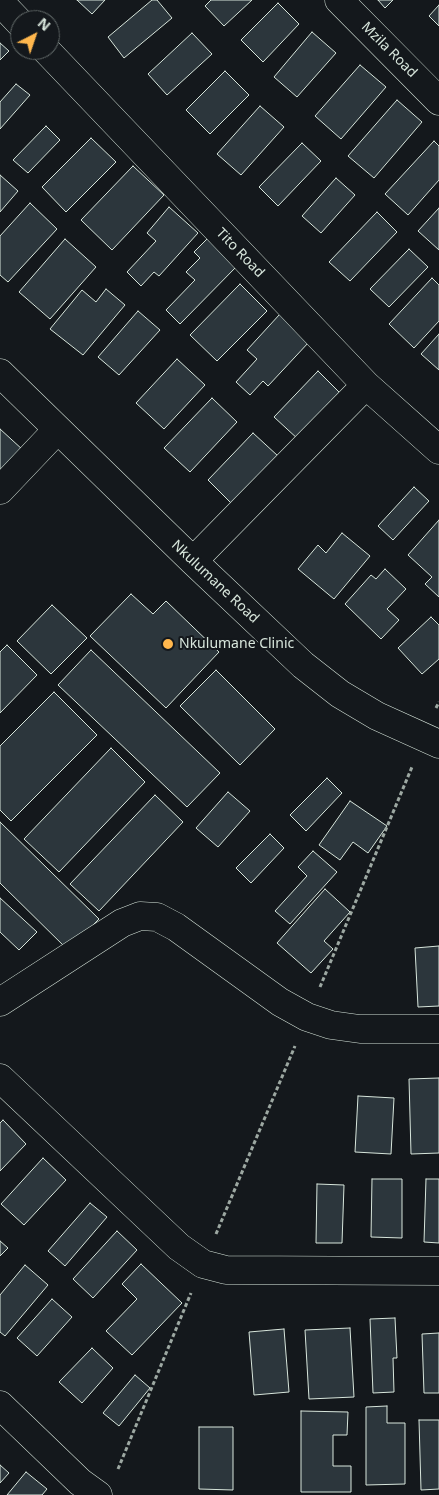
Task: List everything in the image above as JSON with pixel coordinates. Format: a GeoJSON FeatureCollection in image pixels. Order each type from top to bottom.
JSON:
{"type":"FeatureCollection","features":[{"type":"Feature","properties":{"kind":"street","name":"Mzila Road"},"geometry":{"type":"LineString","coordinates":[[339,0],[439,101]]}},
{"type":"Feature","properties":{"kind":"street"},"geometry":{"type":"LineString","coordinates":[[0,2],[10,12]]}},
{"type":"Feature","properties":{"kind":"street","name":"Tito Road"},"geometry":{"type":"LineString","coordinates":[[56,60],[366,385],[439,450]]}},
{"type":"Feature","properties":{"kind":"street","name":"Nkulumane Road"},"geometry":{"type":"LineString","coordinates":[[0,372],[193,562],[303,665],[340,694],[377,716],[432,741]]}},
{"type":"Feature","properties":{"kind":"street"},"geometry":{"type":"LineString","coordinates":[[193,562],[366,385]]}},
{"type":"Feature","properties":{"kind":"street"},"geometry":{"type":"LineString","coordinates":[[0,490],[57,430]]}},
{"type":"Feature","properties":{"kind":"street"},"geometry":{"type":"LineString","coordinates":[[0,1002],[122,923],[140,916],[157,917],[176,927],[280,1002],[307,1018],[331,1026],[360,1029],[439,1029]]}},
{"type":"Feature","properties":{"kind":"street"},"geometry":{"type":"LineString","coordinates":[[0,1078],[179,1247],[203,1264],[226,1270],[439,1271]]}},
{"type":"Feature","properties":{"kind":"street"},"geometry":{"type":"LineString","coordinates":[[0,1405],[80,1482],[106,1486]]}},
{"type":"Feature","properties":{"kind":"path"},"geometry":{"type":"LineString","coordinates":[[106,1486],[203,1264],[307,1018],[432,741],[439,702]]}},
{"type":"Feature","properties":{"kind":"building"},"geometry":{"type":"Polygon","coordinates":[[[77,0],[105,0],[92,14],[77,0]]]}},
{"type":"Feature","properties":{"kind":"building"},"geometry":{"type":"Polygon","coordinates":[[[152,0],[157,0],[172,18],[124,58],[108,37],[152,0]]]}},
{"type":"Feature","properties":{"kind":"building"},"geometry":{"type":"Polygon","coordinates":[[[211,0],[252,0],[224,26],[205,6],[211,0]]]}},
{"type":"Feature","properties":{"kind":"building"},"geometry":{"type":"Polygon","coordinates":[[[378,0],[393,0],[385,8],[378,0]]]}},
{"type":"Feature","properties":{"kind":"building"},"geometry":{"type":"Polygon","coordinates":[[[278,3],[299,24],[263,62],[241,40],[278,3]]]}},
{"type":"Feature","properties":{"kind":"building"},"geometry":{"type":"Polygon","coordinates":[[[439,5],[439,26],[429,16],[439,5]]]}},
{"type":"Feature","properties":{"kind":"building"},"geometry":{"type":"Polygon","coordinates":[[[312,32],[336,53],[297,97],[274,77],[312,32]]]}},
{"type":"Feature","properties":{"kind":"building"},"geometry":{"type":"Polygon","coordinates":[[[192,33],[212,54],[167,95],[148,74],[192,33]]]}},
{"type":"Feature","properties":{"kind":"building"},"geometry":{"type":"Polygon","coordinates":[[[0,43],[9,51],[0,60],[0,43]]]}},
{"type":"Feature","properties":{"kind":"building"},"geometry":{"type":"Polygon","coordinates":[[[360,65],[386,87],[341,139],[315,116],[360,65]]]}},
{"type":"Feature","properties":{"kind":"building"},"geometry":{"type":"Polygon","coordinates":[[[225,71],[249,95],[210,134],[186,110],[225,71]]]}},
{"type":"Feature","properties":{"kind":"building"},"geometry":{"type":"Polygon","coordinates":[[[16,84],[30,95],[0,129],[0,102],[16,84]]]}},
{"type":"Feature","properties":{"kind":"building"},"geometry":{"type":"Polygon","coordinates":[[[397,100],[422,122],[374,178],[348,156],[397,100]]]}},
{"type":"Feature","properties":{"kind":"building"},"geometry":{"type":"Polygon","coordinates":[[[260,106],[284,127],[241,175],[217,154],[260,106]]]}},
{"type":"Feature","properties":{"kind":"building"},"geometry":{"type":"Polygon","coordinates":[[[46,126],[60,140],[28,173],[13,160],[46,126]]]}},
{"type":"Feature","properties":{"kind":"building"},"geometry":{"type":"Polygon","coordinates":[[[91,138],[116,162],[66,212],[42,187],[91,138]]]}},
{"type":"Feature","properties":{"kind":"building"},"geometry":{"type":"Polygon","coordinates":[[[434,141],[439,146],[439,180],[408,215],[385,194],[434,141]]]}},
{"type":"Feature","properties":{"kind":"building"},"geometry":{"type":"Polygon","coordinates":[[[302,143],[321,161],[278,206],[259,187],[302,143]]]}},
{"type":"Feature","properties":{"kind":"building"},"geometry":{"type":"Polygon","coordinates":[[[133,166],[164,195],[112,250],[81,220],[133,166]]]}},
{"type":"Feature","properties":{"kind":"building"},"geometry":{"type":"Polygon","coordinates":[[[0,175],[18,191],[0,212],[0,175]]]}},
{"type":"Feature","properties":{"kind":"building"},"geometry":{"type":"Polygon","coordinates":[[[336,178],[355,195],[321,233],[302,216],[336,178]]]}},
{"type":"Feature","properties":{"kind":"building"},"geometry":{"type":"Polygon","coordinates":[[[30,203],[57,229],[8,282],[0,275],[0,236],[30,203]]]}},
{"type":"Feature","properties":{"kind":"building"},"geometry":{"type":"Polygon","coordinates":[[[169,207],[198,233],[159,276],[154,272],[141,286],[127,272],[156,241],[147,233],[169,207]]]}},
{"type":"Feature","properties":{"kind":"building"},"geometry":{"type":"Polygon","coordinates":[[[439,208],[439,250],[418,231],[439,208]]]}},
{"type":"Feature","properties":{"kind":"building"},"geometry":{"type":"Polygon","coordinates":[[[377,212],[397,232],[350,281],[329,262],[377,212]]]}},
{"type":"Feature","properties":{"kind":"building"},"geometry":{"type":"Polygon","coordinates":[[[208,238],[237,266],[180,324],[166,310],[195,280],[186,272],[200,258],[194,252],[208,238]]]}},
{"type":"Feature","properties":{"kind":"building"},"geometry":{"type":"Polygon","coordinates":[[[65,239],[96,267],[50,319],[19,292],[65,239]]]}},
{"type":"Feature","properties":{"kind":"building"},"geometry":{"type":"Polygon","coordinates":[[[409,249],[428,267],[389,307],[370,289],[409,249]]]}},
{"type":"Feature","properties":{"kind":"building"},"geometry":{"type":"Polygon","coordinates":[[[432,278],[439,285],[439,321],[414,348],[389,324],[432,278]]]}},
{"type":"Feature","properties":{"kind":"building"},"geometry":{"type":"Polygon","coordinates":[[[240,284],[267,311],[217,361],[190,335],[240,284]]]}},
{"type":"Feature","properties":{"kind":"building"},"geometry":{"type":"Polygon","coordinates":[[[106,289],[125,305],[83,355],[50,329],[82,290],[96,302],[106,289]]]}},
{"type":"Feature","properties":{"kind":"building"},"geometry":{"type":"Polygon","coordinates":[[[138,311],[160,330],[119,375],[98,357],[138,311]]]}},
{"type":"Feature","properties":{"kind":"building"},"geometry":{"type":"Polygon","coordinates":[[[280,314],[309,342],[268,386],[263,381],[250,395],[236,382],[257,359],[247,350],[280,314]]]}},
{"type":"Feature","properties":{"kind":"building"},"geometry":{"type":"Polygon","coordinates":[[[439,334],[439,370],[421,354],[439,334]]]}},
{"type":"Feature","properties":{"kind":"building"},"geometry":{"type":"Polygon","coordinates":[[[177,359],[205,385],[164,429],[136,403],[177,359]]]}},
{"type":"Feature","properties":{"kind":"building"},"geometry":{"type":"Polygon","coordinates":[[[318,371],[342,395],[299,440],[274,417],[318,371]]]}},
{"type":"Feature","properties":{"kind":"building"},"geometry":{"type":"Polygon","coordinates":[[[212,398],[237,422],[190,472],[164,448],[212,398]]]}},
{"type":"Feature","properties":{"kind":"building"},"geometry":{"type":"Polygon","coordinates":[[[0,429],[23,450],[0,474],[0,429]]]}},
{"type":"Feature","properties":{"kind":"building"},"geometry":{"type":"Polygon","coordinates":[[[253,433],[278,456],[232,504],[208,480],[253,433]]]}},
{"type":"Feature","properties":{"kind":"building"},"geometry":{"type":"Polygon","coordinates":[[[414,487],[429,501],[393,540],[378,526],[414,487]]]}},
{"type":"Feature","properties":{"kind":"building"},"geometry":{"type":"Polygon","coordinates":[[[439,520],[439,597],[425,584],[432,577],[408,555],[439,520]]]}},
{"type":"Feature","properties":{"kind":"building"},"geometry":{"type":"Polygon","coordinates":[[[342,533],[370,556],[334,599],[298,569],[318,545],[326,553],[342,533]]]}},
{"type":"Feature","properties":{"kind":"building"},"geometry":{"type":"Polygon","coordinates":[[[385,569],[406,589],[387,609],[399,620],[381,639],[345,604],[371,575],[376,579],[385,569]]]}},
{"type":"Feature","properties":{"kind":"building"},"geometry":{"type":"Polygon","coordinates":[[[131,594],[153,614],[166,601],[219,652],[166,708],[90,636],[131,594]]]}},
{"type":"Feature","properties":{"kind":"building"},"geometry":{"type":"Polygon","coordinates":[[[52,605],[87,638],[51,674],[17,641],[52,605]]]}},
{"type":"Feature","properties":{"kind":"building"},"geometry":{"type":"Polygon","coordinates":[[[431,617],[439,625],[439,659],[422,674],[398,648],[431,617]]]}},
{"type":"Feature","properties":{"kind":"building"},"geometry":{"type":"Polygon","coordinates":[[[7,645],[37,675],[0,713],[0,652],[7,645]]]}},
{"type":"Feature","properties":{"kind":"building"},"geometry":{"type":"Polygon","coordinates":[[[91,650],[220,773],[187,807],[58,685],[91,650]]]}},
{"type":"Feature","properties":{"kind":"building"},"geometry":{"type":"Polygon","coordinates":[[[216,670],[275,729],[240,765],[180,706],[216,670]]]}},
{"type":"Feature","properties":{"kind":"building"},"geometry":{"type":"Polygon","coordinates":[[[54,692],[97,735],[11,821],[0,810],[0,746],[54,692]]]}},
{"type":"Feature","properties":{"kind":"building"},"geometry":{"type":"Polygon","coordinates":[[[111,748],[145,782],[59,872],[24,839],[111,748]]]}},
{"type":"Feature","properties":{"kind":"building"},"geometry":{"type":"Polygon","coordinates":[[[327,778],[342,793],[306,831],[290,815],[327,778]]]}},
{"type":"Feature","properties":{"kind":"building"},"geometry":{"type":"Polygon","coordinates":[[[228,792],[250,811],[218,847],[196,828],[228,792]]]}},
{"type":"Feature","properties":{"kind":"building"},"geometry":{"type":"Polygon","coordinates":[[[155,795],[183,822],[99,911],[70,884],[155,795]]]}},
{"type":"Feature","properties":{"kind":"building"},"geometry":{"type":"Polygon","coordinates":[[[350,801],[387,826],[368,853],[353,842],[340,860],[319,845],[350,801]]]}},
{"type":"Feature","properties":{"kind":"building"},"geometry":{"type":"Polygon","coordinates":[[[0,822],[99,919],[68,950],[0,883],[0,822]]]}},
{"type":"Feature","properties":{"kind":"building"},"geometry":{"type":"Polygon","coordinates":[[[270,834],[284,848],[251,883],[236,868],[270,834]]]}},
{"type":"Feature","properties":{"kind":"building"},"geometry":{"type":"Polygon","coordinates":[[[313,851],[337,872],[290,924],[275,911],[307,876],[298,867],[313,851]]]}},
{"type":"Feature","properties":{"kind":"building"},"geometry":{"type":"Polygon","coordinates":[[[325,889],[350,912],[324,941],[333,949],[311,973],[277,943],[325,889]]]}},
{"type":"Feature","properties":{"kind":"building"},"geometry":{"type":"Polygon","coordinates":[[[0,898],[37,932],[19,950],[0,932],[0,898]]]}},
{"type":"Feature","properties":{"kind":"building"},"geometry":{"type":"Polygon","coordinates":[[[439,946],[439,1006],[418,1007],[415,948],[439,946]]]}},
{"type":"Feature","properties":{"kind":"building"},"geometry":{"type":"Polygon","coordinates":[[[439,1078],[439,1153],[411,1154],[409,1079],[439,1078]]]}},
{"type":"Feature","properties":{"kind":"building"},"geometry":{"type":"Polygon","coordinates":[[[358,1096],[394,1098],[391,1154],[355,1152],[358,1096]]]}},
{"type":"Feature","properties":{"kind":"building"},"geometry":{"type":"Polygon","coordinates":[[[3,1120],[26,1144],[0,1171],[0,1123],[3,1120]]]}},
{"type":"Feature","properties":{"kind":"building"},"geometry":{"type":"Polygon","coordinates":[[[43,1158],[66,1180],[24,1225],[1,1204],[43,1158]]]}},
{"type":"Feature","properties":{"kind":"building"},"geometry":{"type":"Polygon","coordinates":[[[372,1179],[402,1179],[402,1238],[371,1237],[372,1179]]]}},
{"type":"Feature","properties":{"kind":"building"},"geometry":{"type":"Polygon","coordinates":[[[426,1179],[439,1179],[439,1243],[424,1242],[426,1179]]]}},
{"type":"Feature","properties":{"kind":"building"},"geometry":{"type":"Polygon","coordinates":[[[317,1184],[344,1185],[342,1243],[316,1243],[317,1184]]]}},
{"type":"Feature","properties":{"kind":"building"},"geometry":{"type":"Polygon","coordinates":[[[90,1203],[107,1217],[65,1266],[48,1251],[90,1203]]]}},
{"type":"Feature","properties":{"kind":"building"},"geometry":{"type":"Polygon","coordinates":[[[117,1231],[137,1250],[93,1298],[73,1279],[117,1231]]]}},
{"type":"Feature","properties":{"kind":"building"},"geometry":{"type":"Polygon","coordinates":[[[0,1241],[8,1248],[0,1256],[0,1241]]]}},
{"type":"Feature","properties":{"kind":"building"},"geometry":{"type":"Polygon","coordinates":[[[141,1264],[182,1303],[132,1355],[106,1331],[137,1299],[122,1284],[141,1264]]]}},
{"type":"Feature","properties":{"kind":"building"},"geometry":{"type":"Polygon","coordinates":[[[25,1265],[48,1285],[5,1336],[0,1332],[0,1295],[25,1265]]]}},
{"type":"Feature","properties":{"kind":"building"},"geometry":{"type":"Polygon","coordinates":[[[52,1299],[72,1317],[37,1356],[17,1338],[52,1299]]]}},
{"type":"Feature","properties":{"kind":"building"},"geometry":{"type":"Polygon","coordinates":[[[395,1318],[397,1358],[393,1358],[394,1392],[373,1393],[370,1319],[395,1318]]]}},
{"type":"Feature","properties":{"kind":"building"},"geometry":{"type":"Polygon","coordinates":[[[350,1328],[354,1397],[309,1399],[305,1330],[350,1328]]]}},
{"type":"Feature","properties":{"kind":"building"},"geometry":{"type":"Polygon","coordinates":[[[284,1329],[289,1392],[254,1395],[249,1332],[284,1329]]]}},
{"type":"Feature","properties":{"kind":"building"},"geometry":{"type":"Polygon","coordinates":[[[439,1333],[439,1393],[424,1393],[422,1334],[439,1333]]]}},
{"type":"Feature","properties":{"kind":"building"},"geometry":{"type":"Polygon","coordinates":[[[92,1348],[113,1368],[82,1403],[59,1382],[92,1348]]]}},
{"type":"Feature","properties":{"kind":"building"},"geometry":{"type":"Polygon","coordinates":[[[135,1375],[150,1388],[119,1426],[103,1413],[135,1375]]]}},
{"type":"Feature","properties":{"kind":"building"},"geometry":{"type":"Polygon","coordinates":[[[387,1406],[387,1423],[405,1423],[405,1484],[366,1485],[366,1407],[387,1406]]]}},
{"type":"Feature","properties":{"kind":"building"},"geometry":{"type":"Polygon","coordinates":[[[301,1411],[348,1412],[347,1435],[333,1435],[333,1466],[351,1466],[351,1492],[301,1492],[301,1411]]]}},
{"type":"Feature","properties":{"kind":"building"},"geometry":{"type":"Polygon","coordinates":[[[419,1420],[439,1420],[439,1489],[421,1490],[419,1420]]]}},
{"type":"Feature","properties":{"kind":"building"},"geometry":{"type":"Polygon","coordinates":[[[199,1427],[233,1427],[233,1490],[199,1489],[199,1427]]]}},
{"type":"Feature","properties":{"kind":"building"},"geometry":{"type":"Polygon","coordinates":[[[0,1465],[9,1473],[0,1483],[0,1465]]]}},
{"type":"Feature","properties":{"kind":"building"},"geometry":{"type":"Polygon","coordinates":[[[26,1472],[47,1489],[42,1495],[7,1495],[26,1472]]]}},
{"type":"Feature","properties":{"kind":"place","name":"Nkulumane Clinic"},"geometry":{"type":"Point","coordinates":[168,644]}}]}
